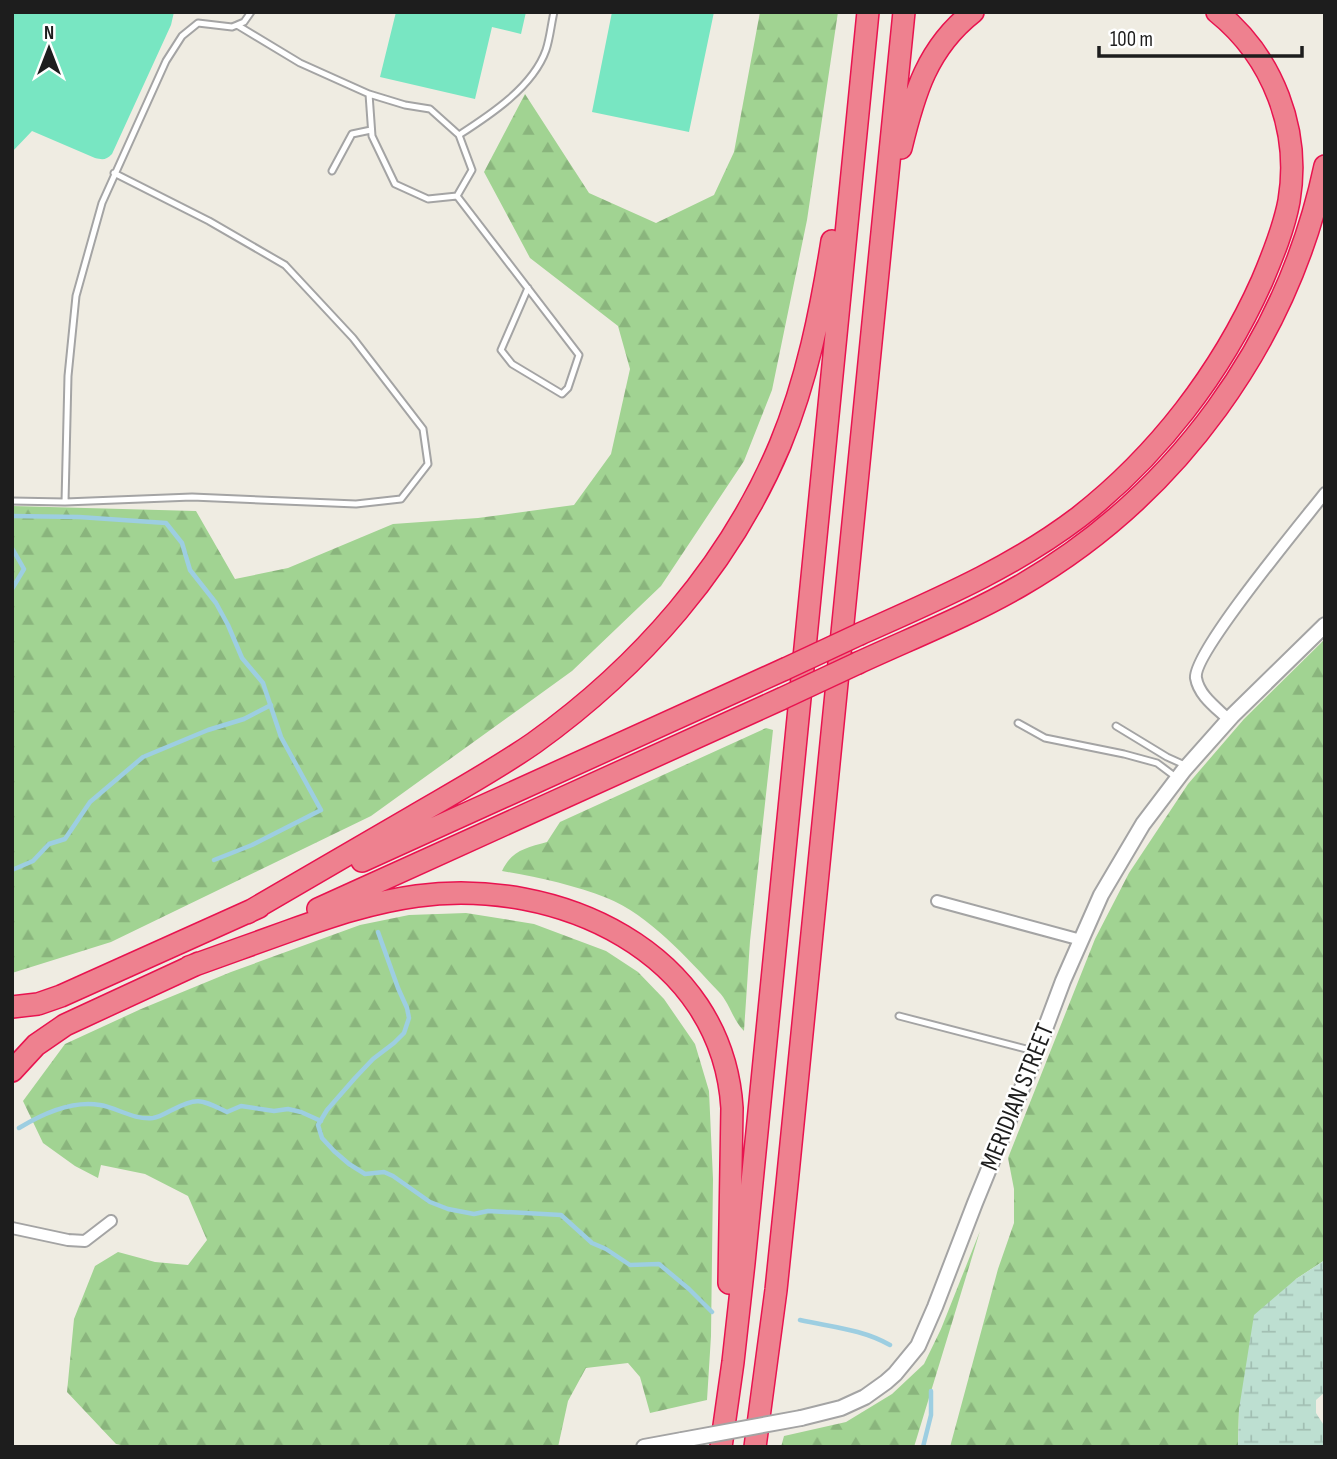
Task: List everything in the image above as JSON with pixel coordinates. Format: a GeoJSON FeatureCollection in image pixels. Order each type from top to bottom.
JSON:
{"type":"FeatureCollection","features":[{"type":"Feature","properties":{"kind":"highway"},"geometry":{"type":"LineString","coordinates":[[721,1447],[743,1276],[868,12]]}},
{"type":"Feature","properties":{"kind":"highway"},"geometry":{"type":"LineString","coordinates":[[755,1447],[776,1290],[904,12]]}},
{"type":"Feature","properties":{"kind":"highway"},"geometry":{"type":"LineString","coordinates":[[875,291],[898,159],[916,90],[936,50],[973,12]]}},
{"type":"Feature","properties":{"kind":"highway"},"geometry":{"type":"LineString","coordinates":[[12,1007],[38,1004],[61,996],[785,669],[996,571],[1038,546],[1077,517],[1124,478],[1166,434],[1203,386],[1235,335],[1267,269],[1284,223],[1290,187],[1291,152],[1278,93],[1247,41],[1217,12]]}},
{"type":"Feature","properties":{"kind":"highway"},"geometry":{"type":"LineString","coordinates":[[247,913],[475,781],[536,741],[594,696],[630,663],[680,609],[709,571],[760,488],[781,443],[801,386],[827,272],[864,53]]}},
{"type":"Feature","properties":{"kind":"highway"},"geometry":{"type":"LineString","coordinates":[[12,1071],[36,1045],[65,1025],[987,604],[1082,546],[1121,515],[1173,463],[1221,405],[1248,363],[1272,320],[1292,275],[1316,204],[1325,166]]}},
{"type":"Feature","properties":{"kind":"highway"},"geometry":{"type":"LineString","coordinates":[[189,967],[364,907],[416,896],[454,893],[491,894],[551,905],[620,933],[651,954],[678,980],[707,1021],[723,1055],[731,1091],[727,1410]]}},
{"type":"Feature","properties":{"kind":"street"},"geometry":{"type":"LineString","coordinates":[[1229,720],[1200,691],[1195,676],[1200,660],[1252,585],[1325,494]]}},
{"type":"Feature","properties":{"kind":"street","name":"MERIDIAN STREET"},"geometry":{"type":"LineString","coordinates":[[644,1447],[841,1408],[865,1397],[895,1374],[918,1346],[932,1315],[1063,982],[1101,895],[1143,824],[1177,778],[1229,720],[1325,625]]}},
{"type":"Feature","properties":{"kind":"street"},"geometry":{"type":"LineString","coordinates":[[937,901],[1082,940]]}},
{"type":"Feature","properties":{"kind":"street"},"geometry":{"type":"LineString","coordinates":[[12,1228],[85,1241],[111,1221]]}},
{"type":"Feature","properties":{"kind":"lane"},"geometry":{"type":"LineString","coordinates":[[65,502],[68,376],[76,296],[102,203],[166,61],[182,36],[198,23],[232,27],[244,23],[251,12]]}},
{"type":"Feature","properties":{"kind":"lane"},"geometry":{"type":"LineString","coordinates":[[459,135],[515,93],[536,71],[546,50],[554,12]]}},
{"type":"Feature","properties":{"kind":"lane"},"geometry":{"type":"LineString","coordinates":[[237,25],[300,63],[369,94],[430,109],[459,135],[472,170],[457,196]]}},
{"type":"Feature","properties":{"kind":"lane"},"geometry":{"type":"LineString","coordinates":[[369,94],[372,136],[395,184],[428,199],[457,196]]}},
{"type":"Feature","properties":{"kind":"lane"},"geometry":{"type":"LineString","coordinates":[[332,171],[352,134],[371,130]]}},
{"type":"Feature","properties":{"kind":"lane"},"geometry":{"type":"LineString","coordinates":[[12,500],[65,502],[192,497],[355,505],[401,499],[428,464],[423,429],[353,338],[285,265],[209,221],[114,173]]}},
{"type":"Feature","properties":{"kind":"lane"},"geometry":{"type":"LineString","coordinates":[[457,196],[528,288],[579,355],[568,387],[562,394],[512,364],[501,350],[528,288]]}},
{"type":"Feature","properties":{"kind":"lane"},"geometry":{"type":"LineString","coordinates":[[1018,723],[1045,738],[1157,763],[1177,778]]}},
{"type":"Feature","properties":{"kind":"lane"},"geometry":{"type":"LineString","coordinates":[[1116,726],[1187,766]]}},
{"type":"Feature","properties":{"kind":"lane"},"geometry":{"type":"LineString","coordinates":[[900,1016],[1037,1051]]}},
{"type":"Feature","properties":{"kind":"green space"},"geometry":{"type":"Polygon","coordinates":[[[12,12],[174,12],[171,25],[112,154],[108,157],[95,158],[32,131],[12,152],[12,12]]]}},
{"type":"Feature","properties":{"kind":"green space"},"geometry":{"type":"Polygon","coordinates":[[[396,12],[526,12],[521,34],[492,27],[475,99],[380,77],[396,12]]]}},
{"type":"Feature","properties":{"kind":"green space"},"geometry":{"type":"Polygon","coordinates":[[[612,12],[714,12],[689,132],[592,112],[612,12]]]}},
{"type":"Feature","properties":{"kind":"green space"},"geometry":{"type":"Polygon","coordinates":[[[760,12],[838,12],[807,220],[772,390],[744,461],[661,586],[572,671],[371,816],[111,942],[12,973],[12,506],[196,511],[235,579],[288,568],[393,524],[478,518],[574,505],[611,454],[630,369],[618,326],[530,258],[484,172],[525,94],[589,193],[656,223],[714,195],[734,152],[760,12]]]}},
{"type":"Feature","properties":{"kind":"green space"},"geometry":{"type":"Polygon","coordinates":[[[1325,639],[1325,1260],[1296,1279],[1239,1409],[1238,1447],[950,1447],[998,1269],[1014,1223],[1014,1189],[1008,1158],[1095,939],[1129,873],[1188,784],[1244,719],[1325,639]]]}},
{"type":"Feature","properties":{"kind":"green space"},"geometry":{"type":"Polygon","coordinates":[[[766,728],[773,730],[750,941],[744,1031],[718,991],[667,938],[638,915],[607,898],[582,889],[502,871],[515,854],[547,842],[560,822],[766,728]]]}},
{"type":"Feature","properties":{"kind":"green space"},"geometry":{"type":"Polygon","coordinates":[[[466,913],[534,924],[606,951],[638,972],[664,999],[695,1044],[709,1091],[713,1179],[711,1336],[707,1400],[650,1413],[640,1377],[628,1363],[586,1368],[568,1401],[558,1447],[131,1447],[116,1444],[67,1392],[74,1319],[95,1266],[118,1252],[155,1262],[188,1265],[207,1240],[188,1196],[145,1174],[101,1165],[98,1178],[75,1166],[43,1143],[23,1101],[65,1044],[141,1009],[231,972],[360,925],[409,915],[466,913]]]}},
{"type":"Feature","properties":{"kind":"green space"},"geometry":{"type":"Polygon","coordinates":[[[980,1231],[914,1447],[781,1447],[784,1436],[846,1422],[892,1394],[924,1364],[980,1231]]]}},
{"type":"Feature","properties":{"kind":"green space"},"geometry":{"type":"Polygon","coordinates":[[[1325,1260],[1325,1392],[1316,1400],[1316,1413],[1325,1427],[1325,1447],[1238,1447],[1239,1409],[1254,1315],[1296,1279],[1325,1260]]]}},
{"type":"Feature","properties":{"kind":"waterway"},"geometry":{"type":"LineString","coordinates":[[12,516],[166,523],[182,543],[190,570],[216,603],[242,658],[263,683],[281,737],[321,810],[252,845],[214,860]]}},
{"type":"Feature","properties":{"kind":"waterway"},"geometry":{"type":"LineString","coordinates":[[12,548],[24,569],[12,589]]}},
{"type":"Feature","properties":{"kind":"waterway"},"geometry":{"type":"LineString","coordinates":[[12,870],[33,861],[49,844],[65,839],[90,802],[143,757],[208,730],[244,719],[271,705]]}},
{"type":"Feature","properties":{"kind":"waterway"},"geometry":{"type":"LineString","coordinates":[[378,932],[409,1018],[404,1033],[373,1059],[327,1110],[318,1125],[322,1138],[349,1164],[365,1174],[384,1172],[430,1202],[448,1209],[474,1214],[488,1211],[561,1215],[592,1243],[630,1265],[659,1264],[712,1312]]}},
{"type":"Feature","properties":{"kind":"waterway"},"geometry":{"type":"LineString","coordinates":[[19,1128],[47,1113],[68,1106],[100,1105],[139,1117],[153,1118],[194,1101],[205,1102],[227,1112],[241,1106],[274,1111],[288,1109],[321,1121]]}},
{"type":"Feature","properties":{"kind":"waterway"},"geometry":{"type":"LineString","coordinates":[[800,1320],[857,1332],[890,1345]]}},
{"type":"Feature","properties":{"kind":"waterway"},"geometry":{"type":"LineString","coordinates":[[923,1447],[931,1415],[931,1391]]}}]}
